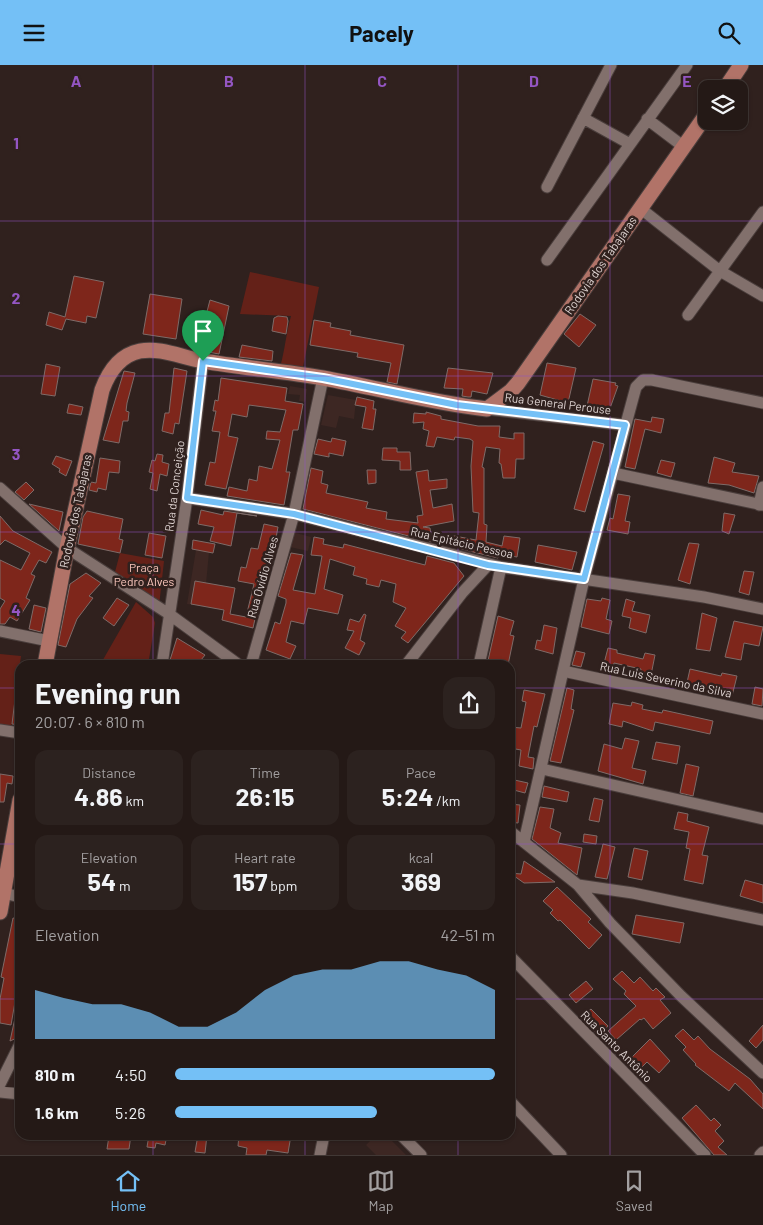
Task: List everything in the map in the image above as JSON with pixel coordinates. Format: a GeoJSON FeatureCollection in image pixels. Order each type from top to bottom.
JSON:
{"type":"FeatureCollection","features":[{"type":"Feature","properties":{"kind":"main road"},"geometry":{"type":"LineString","coordinates":[[731,80],[741,65]]}},
{"type":"Feature","properties":{"kind":"main road","name":"Rodovia dos Tabajaras"},"geometry":{"type":"LineString","coordinates":[[487,409],[511,391],[518,383],[698,127]]}},
{"type":"Feature","properties":{"kind":"main road","name":"Rodovia dos Tabajaras"},"geometry":{"type":"LineString","coordinates":[[46,660],[66,548],[102,390],[107,378],[118,363],[132,353],[152,351],[203,361]]}},
{"type":"Feature","properties":{"kind":"main road"},"geometry":{"type":"LineString","coordinates":[[203,361],[323,378],[457,405],[487,409]]}},
{"type":"Feature","properties":{"kind":"main road"},"geometry":{"type":"LineString","coordinates":[[0,912],[1,893],[15,824]]}},
{"type":"Feature","properties":{"kind":"street"},"geometry":{"type":"LineString","coordinates":[[547,187],[610,65]]}},
{"type":"Feature","properties":{"kind":"street"},"geometry":{"type":"LineString","coordinates":[[547,260],[687,65]]}},
{"type":"Feature","properties":{"kind":"street"},"geometry":{"type":"LineString","coordinates":[[583,117],[630,144]]}},
{"type":"Feature","properties":{"kind":"street"},"geometry":{"type":"LineString","coordinates":[[647,119],[684,147]]}},
{"type":"Feature","properties":{"kind":"street"},"geometry":{"type":"LineString","coordinates":[[640,208],[720,271],[763,295]]}},
{"type":"Feature","properties":{"kind":"street"},"geometry":{"type":"LineString","coordinates":[[688,315],[763,212]]}},
{"type":"Feature","properties":{"kind":"street","name":"Rua da Conceição"},"geometry":{"type":"LineString","coordinates":[[163,660],[187,498],[203,361]]}},
{"type":"Feature","properties":{"kind":"street","name":"Rua Ovídio Alves"},"geometry":{"type":"LineString","coordinates":[[253,660],[294,514],[323,378]]}},
{"type":"Feature","properties":{"kind":"street"},"geometry":{"type":"LineString","coordinates":[[524,841],[584,579],[636,387],[643,380],[652,380],[763,403]]}},
{"type":"Feature","properties":{"kind":"street","name":"Rua General Perouse"},"geometry":{"type":"LineString","coordinates":[[487,409],[625,425]]}},
{"type":"Feature","properties":{"kind":"street"},"geometry":{"type":"LineString","coordinates":[[613,473],[761,505],[763,487]]}},
{"type":"Feature","properties":{"kind":"street"},"geometry":{"type":"LineString","coordinates":[[0,488],[66,548],[169,614],[232,660]]}},
{"type":"Feature","properties":{"kind":"street","name":"Rua Epitácio Pessoa"},"geometry":{"type":"LineString","coordinates":[[187,498],[294,514],[488,565],[704,597],[763,609]]}},
{"type":"Feature","properties":{"kind":"street"},"geometry":{"type":"LineString","coordinates":[[410,660],[462,593],[488,565]]}},
{"type":"Feature","properties":{"kind":"street"},"geometry":{"type":"LineString","coordinates":[[480,660],[501,567]]}},
{"type":"Feature","properties":{"kind":"street"},"geometry":{"type":"LineString","coordinates":[[0,631],[49,641]]}},
{"type":"Feature","properties":{"kind":"street","name":"Rua Luis Severino da Silva"},"geometry":{"type":"LineString","coordinates":[[563,671],[763,714]]}},
{"type":"Feature","properties":{"kind":"street"},"geometry":{"type":"LineString","coordinates":[[0,730],[15,732]]}},
{"type":"Feature","properties":{"kind":"street"},"geometry":{"type":"LineString","coordinates":[[542,769],[763,819]]}},
{"type":"Feature","properties":{"kind":"street"},"geometry":{"type":"LineString","coordinates":[[515,835],[578,885],[610,923],[680,997],[763,1073]]}},
{"type":"Feature","properties":{"kind":"street"},"geometry":{"type":"LineString","coordinates":[[578,885],[633,893],[763,920]]}},
{"type":"Feature","properties":{"kind":"street"},"geometry":{"type":"LineString","coordinates":[[1,893],[15,896]]}},
{"type":"Feature","properties":{"kind":"street","name":"Rua Santo Antônio"},"geometry":{"type":"LineString","coordinates":[[515,961],[705,1155]]}},
{"type":"Feature","properties":{"kind":"street"},"geometry":{"type":"LineString","coordinates":[[0,1084],[15,1054]]}},
{"type":"Feature","properties":{"kind":"street"},"geometry":{"type":"LineString","coordinates":[[0,1092],[15,1094]]}},
{"type":"Feature","properties":{"kind":"street"},"geometry":{"type":"LineString","coordinates":[[515,1106],[561,1155]]}},
{"type":"Feature","properties":{"kind":"street"},"geometry":{"type":"LineString","coordinates":[[320,1155],[323,1140]]}},
{"type":"Feature","properties":{"kind":"street"},"geometry":{"type":"LineString","coordinates":[[406,1140],[420,1155]]}},
{"type":"Feature","properties":{"kind":"street"},"geometry":{"type":"LineString","coordinates":[[760,1155],[763,1152]]}},
{"type":"Feature","properties":{"kind":"shaded area"},"geometry":{"type":"Polygon","coordinates":[[[290,386],[307,389],[305,402],[299,401],[300,395],[288,394],[290,386]]]}},
{"type":"Feature","properties":{"kind":"shaded area"},"geometry":{"type":"Polygon","coordinates":[[[328,395],[356,400],[354,419],[339,416],[336,428],[321,425],[328,395]]]}},
{"type":"Feature","properties":{"kind":"shaded area"},"geometry":{"type":"Polygon","coordinates":[[[292,532],[311,537],[308,551],[290,547],[292,532]]]}},
{"type":"Feature","properties":{"kind":"shaded area"},"geometry":{"type":"Polygon","coordinates":[[[196,550],[209,552],[206,584],[221,609],[187,604],[196,550]]]}},
{"type":"Feature","properties":{"kind":"shaded area"},"geometry":{"type":"Polygon","coordinates":[[[371,1140],[391,1140],[406,1155],[376,1155],[366,1145],[371,1140]]]}},
{"type":"Feature","properties":{"kind":"green space"},"geometry":{"type":"Polygon","coordinates":[[[250,272],[319,287],[302,372],[280,367],[291,316],[240,314],[250,272]]]}},
{"type":"Feature","properties":{"kind":"green space","name":"Praça Pedro Alves"},"geometry":{"type":"Polygon","coordinates":[[[120,553],[164,561],[159,606],[115,572],[120,553]]]}},
{"type":"Feature","properties":{"kind":"green space"},"geometry":{"type":"Polygon","coordinates":[[[136,602],[153,617],[155,623],[149,660],[103,660],[136,602]]]}},
{"type":"Feature","properties":{"kind":"green space"},"geometry":{"type":"Polygon","coordinates":[[[0,654],[21,656],[20,660],[15,660],[15,700],[11,729],[0,727],[0,654]]]}},
{"type":"Feature","properties":{"kind":"building"},"geometry":{"type":"Polygon","coordinates":[[[74,276],[104,282],[96,318],[87,316],[86,323],[66,319],[62,330],[46,325],[49,312],[65,317],[74,276]]]}},
{"type":"Feature","properties":{"kind":"building"},"geometry":{"type":"Polygon","coordinates":[[[150,294],[182,299],[176,339],[143,334],[150,294]]]}},
{"type":"Feature","properties":{"kind":"building"},"geometry":{"type":"Polygon","coordinates":[[[210,300],[229,306],[219,354],[197,350],[210,300]]]}},
{"type":"Feature","properties":{"kind":"building"},"geometry":{"type":"Polygon","coordinates":[[[580,314],[596,325],[579,347],[564,334],[580,314]]]}},
{"type":"Feature","properties":{"kind":"building"},"geometry":{"type":"Polygon","coordinates":[[[278,316],[287,317],[286,334],[272,331],[274,318],[278,316]]]}},
{"type":"Feature","properties":{"kind":"building"},"geometry":{"type":"Polygon","coordinates":[[[314,320],[331,323],[330,327],[351,331],[350,335],[404,345],[397,384],[387,382],[391,363],[357,357],[358,353],[310,345],[314,320]]]}},
{"type":"Feature","properties":{"kind":"building"},"geometry":{"type":"Polygon","coordinates":[[[242,345],[273,351],[272,361],[239,357],[242,345]]]}},
{"type":"Feature","properties":{"kind":"building"},"geometry":{"type":"Polygon","coordinates":[[[547,363],[576,368],[568,403],[540,395],[547,363]]]}},
{"type":"Feature","properties":{"kind":"building"},"geometry":{"type":"Polygon","coordinates":[[[46,364],[60,367],[55,396],[41,394],[46,364]]]}},
{"type":"Feature","properties":{"kind":"building"},"geometry":{"type":"Polygon","coordinates":[[[174,368],[187,371],[179,424],[175,423],[173,434],[162,431],[165,413],[169,413],[174,368]]]}},
{"type":"Feature","properties":{"kind":"building"},"geometry":{"type":"Polygon","coordinates":[[[448,368],[493,373],[487,394],[472,391],[471,397],[468,397],[462,396],[463,389],[444,388],[448,368]]]}},
{"type":"Feature","properties":{"kind":"building"},"geometry":{"type":"Polygon","coordinates":[[[124,371],[135,373],[127,403],[128,421],[123,421],[119,443],[103,440],[124,371]]]}},
{"type":"Feature","properties":{"kind":"building"},"geometry":{"type":"Polygon","coordinates":[[[221,378],[287,388],[285,401],[303,404],[298,430],[293,430],[286,472],[290,472],[284,505],[227,496],[229,487],[247,491],[249,479],[257,481],[259,466],[272,469],[280,440],[266,439],[267,431],[280,432],[286,410],[249,405],[247,417],[232,414],[228,436],[238,438],[226,489],[205,485],[210,462],[215,463],[220,432],[212,431],[216,411],[213,411],[215,400],[218,401],[221,378]]]}},
{"type":"Feature","properties":{"kind":"building"},"geometry":{"type":"Polygon","coordinates":[[[593,379],[616,383],[615,385],[618,386],[609,411],[587,406],[593,379]]]}},
{"type":"Feature","properties":{"kind":"building"},"geometry":{"type":"Polygon","coordinates":[[[357,397],[374,401],[373,409],[376,409],[373,430],[362,428],[366,407],[355,405],[357,397]]]}},
{"type":"Feature","properties":{"kind":"building"},"geometry":{"type":"Polygon","coordinates":[[[69,404],[83,407],[81,415],[67,413],[69,404]]]}},
{"type":"Feature","properties":{"kind":"building"},"geometry":{"type":"Polygon","coordinates":[[[426,412],[441,416],[441,419],[478,426],[500,426],[499,437],[514,439],[514,433],[524,433],[524,459],[516,459],[515,478],[503,478],[501,464],[499,463],[500,449],[486,447],[482,467],[484,468],[484,524],[487,525],[486,542],[502,546],[504,536],[520,538],[517,557],[499,554],[498,558],[461,549],[461,545],[447,543],[449,535],[476,540],[479,513],[473,512],[471,466],[473,441],[455,437],[454,440],[437,437],[434,447],[426,446],[429,431],[423,429],[424,422],[413,423],[414,413],[426,414],[426,412]]]}},
{"type":"Feature","properties":{"kind":"building"},"geometry":{"type":"Polygon","coordinates":[[[652,417],[664,419],[661,433],[645,429],[635,469],[625,467],[635,419],[651,422],[652,417]]]}},
{"type":"Feature","properties":{"kind":"building"},"geometry":{"type":"Polygon","coordinates":[[[332,438],[346,441],[343,456],[329,453],[329,457],[314,454],[318,439],[331,442],[332,438]]]}},
{"type":"Feature","properties":{"kind":"building"},"geometry":{"type":"Polygon","coordinates":[[[593,441],[604,444],[585,512],[574,509],[593,441]]]}},
{"type":"Feature","properties":{"kind":"building"},"geometry":{"type":"Polygon","coordinates":[[[383,448],[397,448],[397,452],[410,452],[411,470],[400,470],[400,461],[382,460],[383,448]]]}},
{"type":"Feature","properties":{"kind":"building"},"geometry":{"type":"Polygon","coordinates":[[[157,454],[163,455],[162,462],[169,464],[167,476],[160,474],[157,491],[150,489],[153,473],[149,472],[152,460],[155,461],[157,454]]]}},
{"type":"Feature","properties":{"kind":"building"},"geometry":{"type":"Polygon","coordinates":[[[56,456],[72,461],[66,476],[59,472],[60,469],[52,464],[56,456]]]}},
{"type":"Feature","properties":{"kind":"building"},"geometry":{"type":"Polygon","coordinates":[[[714,457],[735,463],[732,472],[759,476],[754,493],[729,485],[708,483],[714,457]]]}},
{"type":"Feature","properties":{"kind":"building"},"geometry":{"type":"Polygon","coordinates":[[[100,458],[120,461],[119,473],[109,472],[106,490],[98,488],[97,492],[89,490],[91,482],[96,483],[100,458]]]}},
{"type":"Feature","properties":{"kind":"building"},"geometry":{"type":"Polygon","coordinates":[[[661,460],[675,463],[671,477],[657,473],[661,460]]]}},
{"type":"Feature","properties":{"kind":"building"},"geometry":{"type":"Polygon","coordinates":[[[311,468],[323,471],[321,483],[328,485],[326,493],[368,502],[366,508],[387,512],[386,519],[418,523],[417,516],[423,515],[416,472],[428,470],[429,481],[447,479],[447,488],[430,490],[433,508],[452,504],[454,521],[423,527],[430,528],[432,542],[303,509],[311,468]]]}},
{"type":"Feature","properties":{"kind":"building"},"geometry":{"type":"Polygon","coordinates":[[[367,470],[376,470],[376,483],[368,484],[367,470]]]}},
{"type":"Feature","properties":{"kind":"building"},"geometry":{"type":"Polygon","coordinates":[[[26,482],[34,490],[24,500],[15,492],[26,482]]]}},
{"type":"Feature","properties":{"kind":"building"},"geometry":{"type":"Polygon","coordinates":[[[618,494],[630,496],[625,521],[630,522],[628,534],[607,530],[610,518],[613,519],[618,494]]]}},
{"type":"Feature","properties":{"kind":"building"},"geometry":{"type":"Polygon","coordinates":[[[29,504],[63,512],[59,531],[29,504]]]}},
{"type":"Feature","properties":{"kind":"building"},"geometry":{"type":"Polygon","coordinates":[[[201,510],[223,515],[224,511],[257,516],[237,513],[231,546],[210,541],[214,527],[198,524],[201,510]]]}},
{"type":"Feature","properties":{"kind":"building"},"geometry":{"type":"Polygon","coordinates":[[[87,511],[123,519],[119,539],[123,540],[120,553],[78,544],[83,517],[87,511]]]}},
{"type":"Feature","properties":{"kind":"building"},"geometry":{"type":"Polygon","coordinates":[[[724,513],[735,515],[729,534],[722,531],[724,513]]]}},
{"type":"Feature","properties":{"kind":"building"},"geometry":{"type":"Polygon","coordinates":[[[0,516],[13,531],[52,552],[46,563],[39,560],[31,574],[35,576],[26,598],[30,600],[17,621],[10,617],[5,624],[0,624],[0,609],[5,601],[0,598],[0,560],[21,570],[30,553],[5,540],[0,545],[0,516]]]}},
{"type":"Feature","properties":{"kind":"building"},"geometry":{"type":"Polygon","coordinates":[[[264,524],[278,527],[272,560],[268,559],[253,628],[222,620],[224,610],[191,604],[195,581],[235,588],[230,614],[246,617],[254,584],[238,581],[241,567],[246,568],[251,548],[258,549],[264,524]]]}},
{"type":"Feature","properties":{"kind":"building"},"geometry":{"type":"Polygon","coordinates":[[[149,533],[166,536],[162,558],[145,555],[149,533]]]}},
{"type":"Feature","properties":{"kind":"building"},"geometry":{"type":"Polygon","coordinates":[[[314,537],[324,539],[323,544],[343,548],[344,544],[425,565],[427,556],[454,563],[464,576],[408,643],[401,638],[406,632],[395,626],[406,608],[393,602],[396,584],[381,580],[379,587],[366,584],[367,579],[353,575],[355,567],[330,559],[324,589],[343,595],[338,614],[308,608],[304,624],[291,621],[286,642],[296,646],[290,659],[266,650],[275,622],[280,624],[286,603],[286,599],[278,596],[291,553],[303,555],[293,590],[315,594],[322,556],[311,555],[314,537]]]}},
{"type":"Feature","properties":{"kind":"building"},"geometry":{"type":"Polygon","coordinates":[[[193,540],[215,544],[213,553],[192,549],[193,540]]]}},
{"type":"Feature","properties":{"kind":"building"},"geometry":{"type":"Polygon","coordinates":[[[689,543],[699,544],[690,584],[678,580],[689,543]]]}},
{"type":"Feature","properties":{"kind":"building"},"geometry":{"type":"Polygon","coordinates":[[[538,545],[577,552],[572,570],[535,562],[538,545]]]}},
{"type":"Feature","properties":{"kind":"building"},"geometry":{"type":"Polygon","coordinates":[[[744,571],[754,572],[749,595],[739,592],[744,571]]]}},
{"type":"Feature","properties":{"kind":"building"},"geometry":{"type":"Polygon","coordinates":[[[86,573],[101,583],[89,596],[93,598],[77,619],[66,647],[58,645],[70,584],[86,573]]]}},
{"type":"Feature","properties":{"kind":"building"},"geometry":{"type":"Polygon","coordinates":[[[117,598],[129,605],[114,626],[103,618],[117,598]]]}},
{"type":"Feature","properties":{"kind":"building"},"geometry":{"type":"Polygon","coordinates":[[[602,598],[610,600],[606,619],[612,621],[609,634],[581,627],[587,599],[601,601],[602,598]]]}},
{"type":"Feature","properties":{"kind":"building"},"geometry":{"type":"Polygon","coordinates":[[[626,599],[635,602],[632,611],[650,615],[646,633],[629,628],[631,618],[622,616],[626,599]]]}},
{"type":"Feature","properties":{"kind":"building"},"geometry":{"type":"Polygon","coordinates":[[[34,605],[46,608],[41,632],[29,629],[34,605]]]}},
{"type":"Feature","properties":{"kind":"building"},"geometry":{"type":"Polygon","coordinates":[[[702,613],[717,618],[710,651],[696,649],[702,613]]]}},
{"type":"Feature","properties":{"kind":"building"},"geometry":{"type":"Polygon","coordinates":[[[364,614],[366,615],[360,640],[365,643],[359,655],[345,648],[354,631],[347,630],[350,619],[359,622],[364,614]]]}},
{"type":"Feature","properties":{"kind":"building"},"geometry":{"type":"Polygon","coordinates":[[[498,616],[514,621],[510,635],[514,636],[509,660],[488,660],[498,616]]]}},
{"type":"Feature","properties":{"kind":"building"},"geometry":{"type":"Polygon","coordinates":[[[734,621],[763,627],[759,646],[744,643],[741,660],[725,657],[734,621]]]}},
{"type":"Feature","properties":{"kind":"building"},"geometry":{"type":"Polygon","coordinates":[[[544,625],[557,628],[553,654],[535,649],[537,640],[541,641],[544,625]]]}},
{"type":"Feature","properties":{"kind":"building"},"geometry":{"type":"Polygon","coordinates":[[[177,638],[205,655],[201,660],[170,660],[177,638]]]}},
{"type":"Feature","properties":{"kind":"building"},"geometry":{"type":"Polygon","coordinates":[[[608,648],[617,650],[617,653],[643,659],[645,653],[655,655],[650,680],[639,677],[641,669],[614,663],[612,673],[602,671],[608,648]]]}},
{"type":"Feature","properties":{"kind":"building"},"geometry":{"type":"Polygon","coordinates":[[[576,651],[585,653],[581,667],[572,665],[576,651]]]}},
{"type":"Feature","properties":{"kind":"building"},"geometry":{"type":"Polygon","coordinates":[[[690,669],[721,676],[722,673],[737,676],[732,696],[686,687],[690,669]]]}},
{"type":"Feature","properties":{"kind":"building"},"geometry":{"type":"Polygon","coordinates":[[[755,687],[763,689],[762,706],[752,704],[755,687]]]}},
{"type":"Feature","properties":{"kind":"building"},"geometry":{"type":"Polygon","coordinates":[[[567,688],[574,690],[571,709],[574,710],[561,763],[550,761],[567,688]]]}},
{"type":"Feature","properties":{"kind":"building"},"geometry":{"type":"Polygon","coordinates":[[[524,690],[545,694],[537,727],[534,726],[528,757],[534,758],[533,769],[519,766],[521,750],[515,749],[515,727],[521,728],[526,702],[522,701],[524,690]]]}},
{"type":"Feature","properties":{"kind":"building"},"geometry":{"type":"Polygon","coordinates":[[[15,700],[15,724],[12,724],[15,700]]]}},
{"type":"Feature","properties":{"kind":"building"},"geometry":{"type":"Polygon","coordinates":[[[632,702],[643,705],[642,709],[662,713],[663,710],[713,721],[710,734],[655,722],[653,731],[623,721],[622,727],[609,724],[613,703],[631,706],[632,702]]]}},
{"type":"Feature","properties":{"kind":"building"},"geometry":{"type":"Polygon","coordinates":[[[625,738],[639,741],[632,768],[646,771],[643,784],[598,771],[604,744],[622,749],[625,738]]]}},
{"type":"Feature","properties":{"kind":"building"},"geometry":{"type":"Polygon","coordinates":[[[656,742],[680,746],[677,764],[652,759],[656,742]]]}},
{"type":"Feature","properties":{"kind":"building"},"geometry":{"type":"Polygon","coordinates":[[[686,764],[699,767],[693,796],[680,793],[686,764]]]}},
{"type":"Feature","properties":{"kind":"building"},"geometry":{"type":"Polygon","coordinates":[[[0,774],[13,776],[12,784],[7,783],[4,802],[0,802],[0,774]]]}},
{"type":"Feature","properties":{"kind":"building"},"geometry":{"type":"Polygon","coordinates":[[[515,780],[528,783],[525,793],[515,790],[515,780]]]}},
{"type":"Feature","properties":{"kind":"building"},"geometry":{"type":"Polygon","coordinates":[[[544,786],[569,792],[567,802],[542,797],[544,786]]]}},
{"type":"Feature","properties":{"kind":"building"},"geometry":{"type":"Polygon","coordinates":[[[594,798],[603,800],[599,822],[589,820],[594,798]]]}},
{"type":"Feature","properties":{"kind":"building"},"geometry":{"type":"Polygon","coordinates":[[[515,804],[520,805],[518,823],[515,823],[515,804]]]}},
{"type":"Feature","properties":{"kind":"building"},"geometry":{"type":"Polygon","coordinates":[[[540,807],[554,809],[550,828],[561,833],[558,843],[582,848],[577,875],[532,839],[540,807]]]}},
{"type":"Feature","properties":{"kind":"building"},"geometry":{"type":"Polygon","coordinates":[[[678,812],[688,814],[687,821],[709,827],[702,855],[708,856],[703,884],[684,880],[690,849],[686,848],[689,832],[674,829],[678,812]]]}},
{"type":"Feature","properties":{"kind":"building"},"geometry":{"type":"Polygon","coordinates":[[[584,834],[597,836],[596,844],[583,842],[584,834]]]}},
{"type":"Feature","properties":{"kind":"building"},"geometry":{"type":"Polygon","coordinates":[[[603,844],[615,847],[607,879],[595,877],[603,844]]]}},
{"type":"Feature","properties":{"kind":"building"},"geometry":{"type":"Polygon","coordinates":[[[634,848],[648,851],[642,880],[628,877],[634,848]]]}},
{"type":"Feature","properties":{"kind":"building"},"geometry":{"type":"Polygon","coordinates":[[[524,861],[555,882],[524,883],[515,877],[515,873],[521,874],[524,861]]]}},
{"type":"Feature","properties":{"kind":"building"},"geometry":{"type":"Polygon","coordinates":[[[745,880],[763,885],[763,903],[740,896],[745,880]]]}},
{"type":"Feature","properties":{"kind":"building"},"geometry":{"type":"Polygon","coordinates":[[[557,887],[591,919],[588,922],[602,935],[589,949],[560,920],[558,921],[550,913],[553,910],[543,901],[557,887]]]}},
{"type":"Feature","properties":{"kind":"building"},"geometry":{"type":"Polygon","coordinates":[[[636,915],[684,923],[680,943],[632,934],[636,915]]]}},
{"type":"Feature","properties":{"kind":"building"},"geometry":{"type":"Polygon","coordinates":[[[13,918],[15,918],[15,1002],[11,1025],[0,1023],[0,999],[4,978],[1,977],[13,918]]]}},
{"type":"Feature","properties":{"kind":"building"},"geometry":{"type":"Polygon","coordinates":[[[622,971],[634,983],[640,977],[653,991],[656,988],[665,997],[660,1000],[671,1013],[653,1029],[644,1018],[640,1019],[616,1040],[608,1031],[636,1006],[624,994],[626,991],[613,979],[622,971]]]}},
{"type":"Feature","properties":{"kind":"building"},"geometry":{"type":"Polygon","coordinates":[[[586,981],[593,989],[576,1003],[569,995],[586,981]]]}},
{"type":"Feature","properties":{"kind":"building"},"geometry":{"type":"Polygon","coordinates":[[[591,1009],[608,1026],[599,1036],[581,1017],[591,1009]]]}},
{"type":"Feature","properties":{"kind":"building"},"geometry":{"type":"Polygon","coordinates":[[[15,1018],[15,1039],[10,1041],[15,1018]]]}},
{"type":"Feature","properties":{"kind":"building"},"geometry":{"type":"Polygon","coordinates":[[[763,1025],[763,1040],[756,1048],[749,1041],[763,1025]]]}},
{"type":"Feature","properties":{"kind":"building"},"geometry":{"type":"Polygon","coordinates":[[[683,1029],[694,1040],[698,1036],[710,1049],[750,1079],[763,1094],[763,1109],[735,1083],[729,1091],[695,1065],[683,1050],[686,1047],[675,1036],[683,1029]]]}},
{"type":"Feature","properties":{"kind":"building"},"geometry":{"type":"Polygon","coordinates":[[[650,1039],[670,1061],[659,1073],[647,1062],[636,1073],[626,1063],[650,1039]]]}},
{"type":"Feature","properties":{"kind":"building"},"geometry":{"type":"Polygon","coordinates":[[[696,1105],[711,1121],[714,1118],[721,1125],[715,1131],[724,1141],[718,1147],[727,1155],[714,1155],[682,1118],[696,1105]]]}},
{"type":"Feature","properties":{"kind":"building"},"geometry":{"type":"Polygon","coordinates":[[[108,1140],[130,1140],[129,1149],[107,1149],[108,1140]]]}},
{"type":"Feature","properties":{"kind":"building"},"geometry":{"type":"Polygon","coordinates":[[[148,1140],[166,1140],[165,1145],[156,1143],[155,1148],[147,1147],[148,1140]]]}},
{"type":"Feature","properties":{"kind":"building"},"geometry":{"type":"Polygon","coordinates":[[[197,1140],[206,1140],[205,1153],[195,1152],[197,1140]]]}},
{"type":"Feature","properties":{"kind":"building"},"geometry":{"type":"Polygon","coordinates":[[[239,1140],[290,1140],[288,1153],[267,1150],[266,1155],[246,1155],[247,1148],[238,1146],[239,1140]]]}},
{"type":"Feature","properties":{"kind":"route"},"geometry":{"type":"LineString","coordinates":[[203,361],[323,378],[457,405],[625,425],[584,579],[488,565],[294,514],[187,498],[203,361]]}}]}
